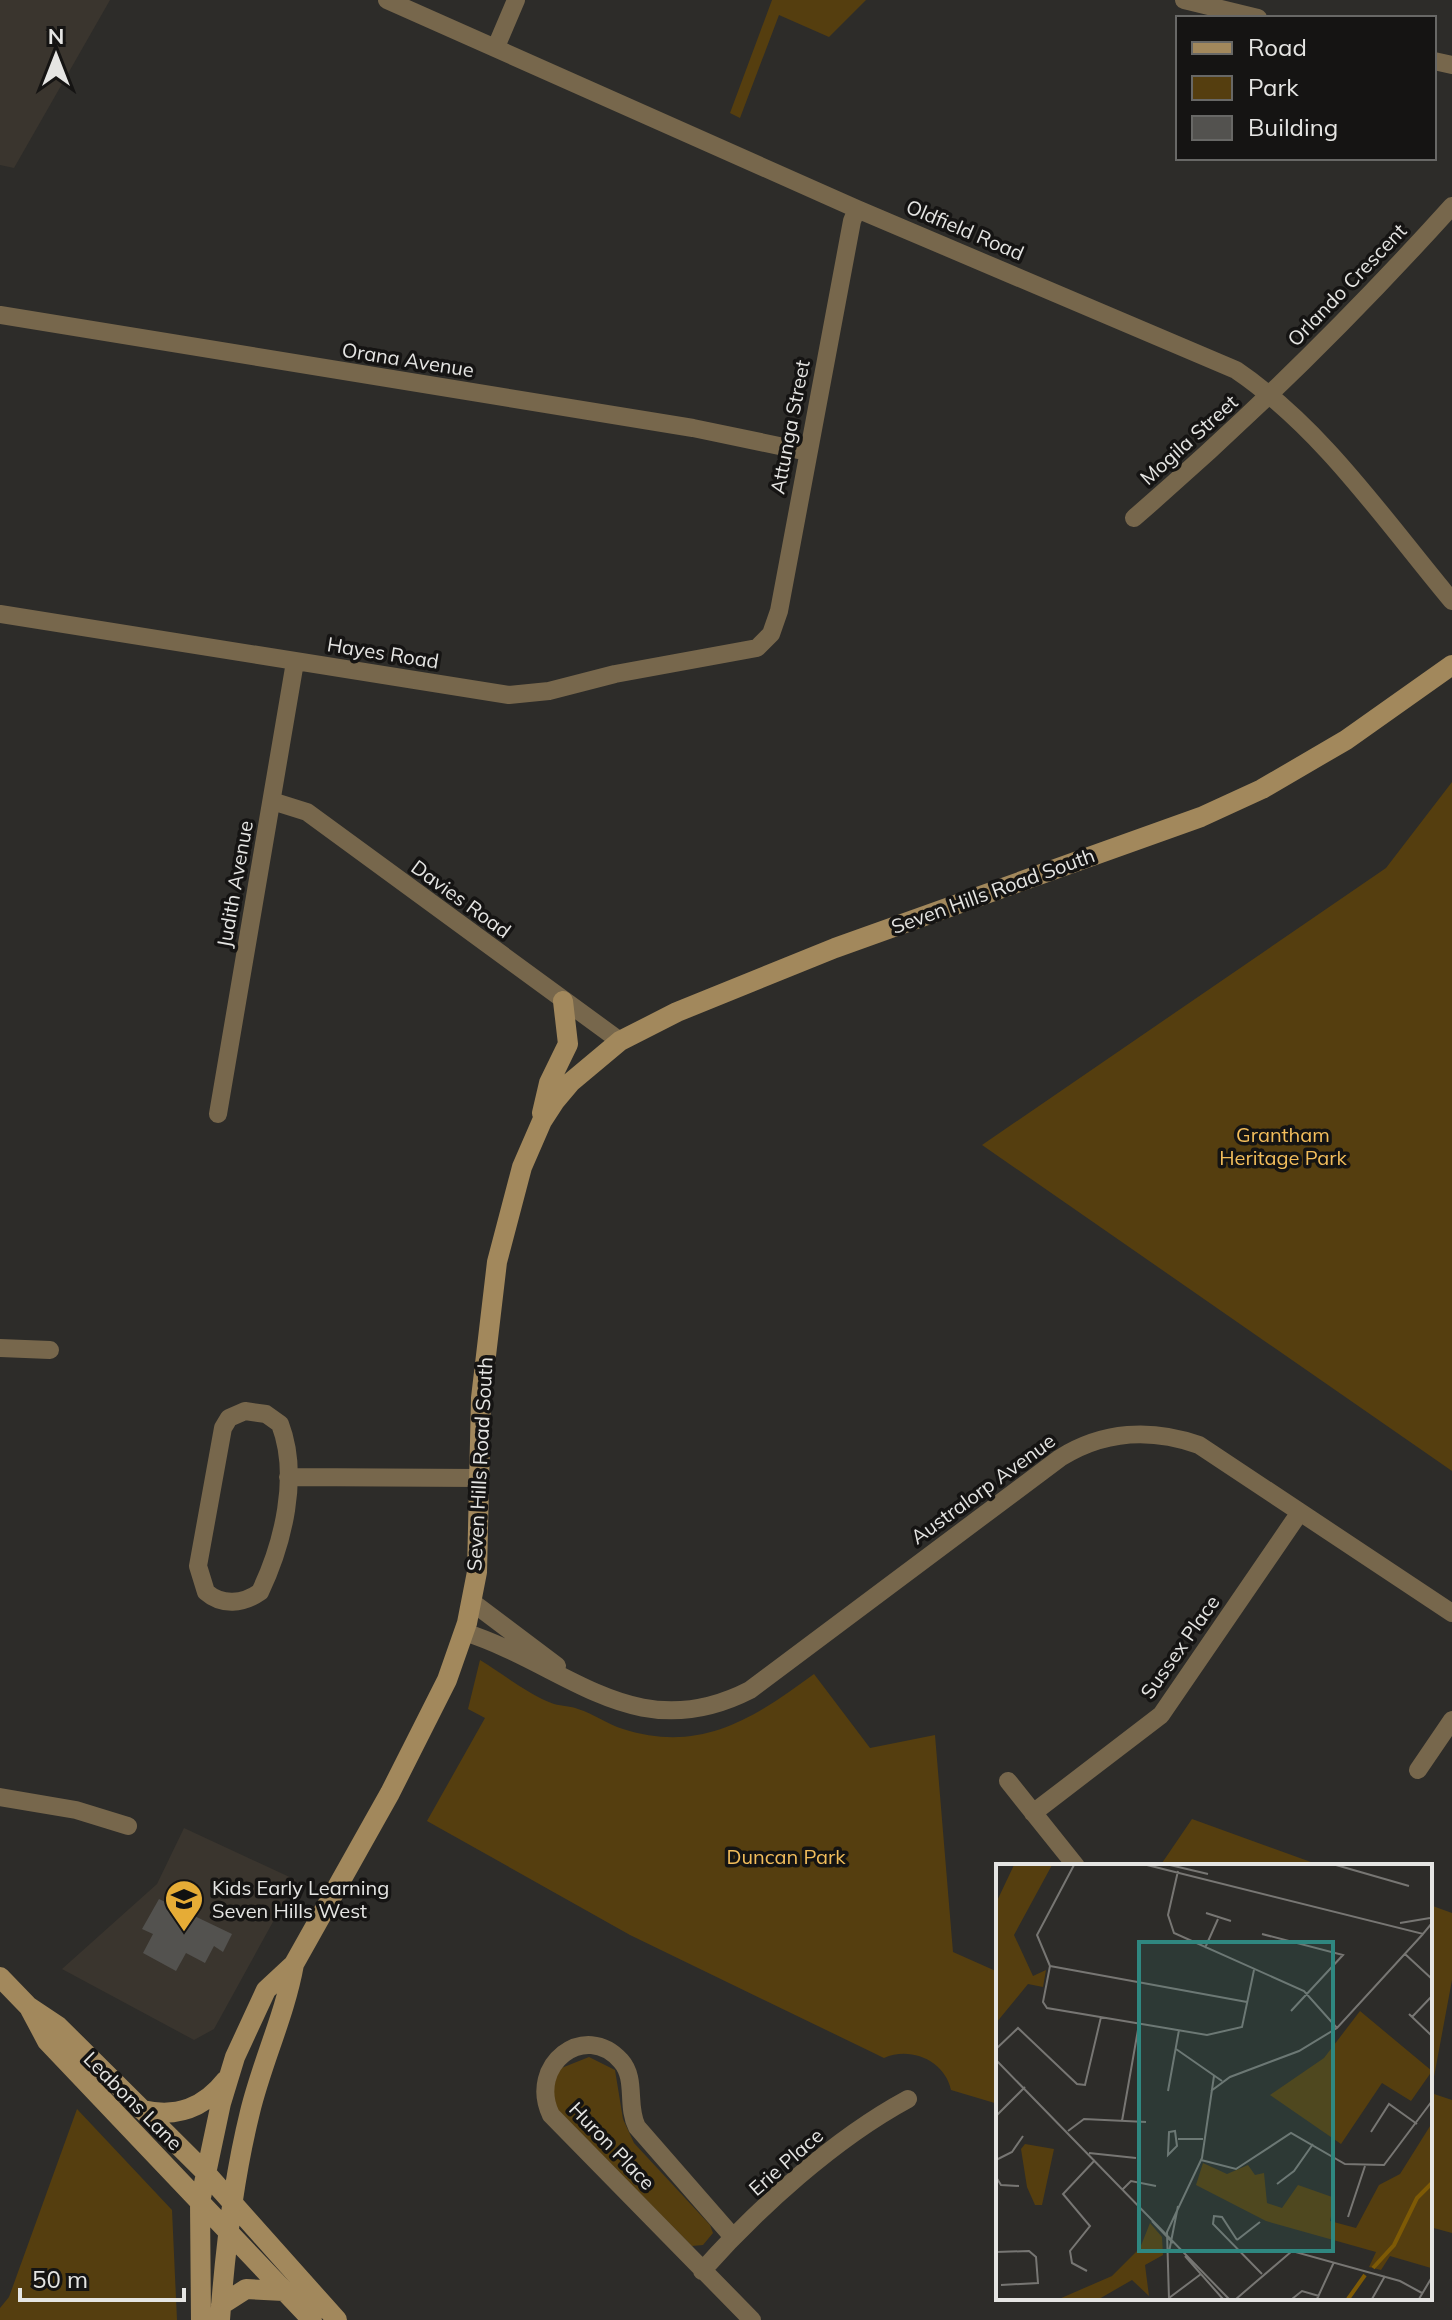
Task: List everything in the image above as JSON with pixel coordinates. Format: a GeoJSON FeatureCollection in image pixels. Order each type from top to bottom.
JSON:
{"type":"FeatureCollection","features":[{"type":"Feature","properties":{"kind":"street","name":"Oldfield Road"},"geometry":{"type":"LineString","coordinates":[[387,0],[857,209],[1236,370],[1272,394],[1307,428],[1452,601]]}},
{"type":"Feature","properties":{"kind":"street"},"geometry":{"type":"LineString","coordinates":[[496,47],[516,0]]}},
{"type":"Feature","properties":{"kind":"street"},"geometry":{"type":"LineString","coordinates":[[1184,0],[1250,16]]}},
{"type":"Feature","properties":{"kind":"street","name":"Orlando Crescent"},"geometry":{"type":"LineString","coordinates":[[1272,394],[1386,279],[1452,206]]}},
{"type":"Feature","properties":{"kind":"street","name":"Attunga Street"},"geometry":{"type":"LineString","coordinates":[[757,648],[769,637],[776,622],[852,221],[857,209]]}},
{"type":"Feature","properties":{"kind":"street","name":"Orana Avenue"},"geometry":{"type":"LineString","coordinates":[[0,315],[693,428],[808,452]]}},
{"type":"Feature","properties":{"kind":"street","name":"Mogila Street"},"geometry":{"type":"LineString","coordinates":[[1134,518],[1272,394]]}},
{"type":"Feature","properties":{"kind":"street","name":"Hayes Road"},"geometry":{"type":"LineString","coordinates":[[1,618],[509,695],[527,695],[757,648]]}},
{"type":"Feature","properties":{"kind":"street","name":"Judith Avenue"},"geometry":{"type":"LineString","coordinates":[[218,1114],[295,662]]}},
{"type":"Feature","properties":{"kind":"street","name":"Seven Hills Road South"},"geometry":{"type":"LineString","coordinates":[[201,2320],[200,2202],[229,2077],[266,1990],[294,1964],[397,1779],[447,1680],[464,1632],[472,1602],[479,1542],[484,1358],[497,1262],[522,1167],[542,1121],[571,1082],[620,1041],[734,987],[1201,817],[1262,789],[1324,754],[1452,665]]}},
{"type":"Feature","properties":{"kind":"street","name":"Davies Road"},"geometry":{"type":"LineString","coordinates":[[272,801],[307,812],[620,1041]]}},
{"type":"Feature","properties":{"kind":"street","name":"Seven Hills Road South"},"geometry":{"type":"LineString","coordinates":[[542,1121],[543,1099],[568,1044],[563,1001]]}},
{"type":"Feature","properties":{"kind":"street"},"geometry":{"type":"LineString","coordinates":[[0,1348],[50,1350]]}},
{"type":"Feature","properties":{"kind":"street"},"geometry":{"type":"LineString","coordinates":[[245,1411],[266,1414],[277,1420],[284,1434],[288,1477],[282,1527],[260,1592],[235,1602],[211,1597],[202,1587],[198,1566],[223,1428],[229,1418],[245,1411]]}},
{"type":"Feature","properties":{"kind":"street","name":"Australorp Avenue"},"geometry":{"type":"LineString","coordinates":[[464,1632],[492,1641],[629,1706],[654,1712],[692,1712],[723,1704],[750,1690],[1060,1458],[1105,1438],[1158,1435],[1199,1445],[1452,1613]]}},
{"type":"Feature","properties":{"kind":"street"},"geometry":{"type":"LineString","coordinates":[[288,1477],[480,1478]]}},
{"type":"Feature","properties":{"kind":"street","name":"Sussex Place"},"geometry":{"type":"LineString","coordinates":[[1033,1813],[1161,1715],[1300,1512]]}},
{"type":"Feature","properties":{"kind":"street","name":"Australorp Avenue"},"geometry":{"type":"LineString","coordinates":[[472,1602],[585,1687]]}},
{"type":"Feature","properties":{"kind":"street"},"geometry":{"type":"LineString","coordinates":[[1418,1770],[1452,1720]]}},
{"type":"Feature","properties":{"kind":"street"},"geometry":{"type":"LineString","coordinates":[[1008,1781],[1074,1864]]}},
{"type":"Feature","properties":{"kind":"street"},"geometry":{"type":"LineString","coordinates":[[0,1797],[76,1810],[128,1826]]}},
{"type":"Feature","properties":{"kind":"street","name":"Seven Hills Road South"},"geometry":{"type":"LineString","coordinates":[[221,2312],[227,2231],[250,2111],[288,1996],[294,1964]]}},
{"type":"Feature","properties":{"kind":"street","name":"Leabons Lane"},"geometry":{"type":"LineString","coordinates":[[0,1977],[28,2006],[58,2026],[205,2172],[337,2320]]}},
{"type":"Feature","properties":{"kind":"street","name":"Leabons Lane"},"geometry":{"type":"LineString","coordinates":[[28,2006],[47,2041],[312,2320]]}},
{"type":"Feature","properties":{"kind":"street","name":"Huron Place"},"geometry":{"type":"LineString","coordinates":[[733,2237],[641,2134],[631,2114],[630,2079],[622,2062],[607,2050],[588,2046],[559,2056],[546,2077],[543,2092],[551,2115],[752,2320]]}},
{"type":"Feature","properties":{"kind":"street"},"geometry":{"type":"LineString","coordinates":[[142,2110],[165,2114],[196,2107],[229,2077]]}},
{"type":"Feature","properties":{"kind":"street","name":"Erie Place"},"geometry":{"type":"LineString","coordinates":[[702,2271],[733,2237],[857,2129],[908,2099]]}},
{"type":"Feature","properties":{"kind":"street"},"geometry":{"type":"LineString","coordinates":[[221,2312],[246,2289],[284,2291]]}},
{"type":"Feature","properties":{"kind":"shaded area"},"geometry":{"type":"Polygon","coordinates":[[[0,0],[110,0],[14,168],[0,165],[0,0]]]}},
{"type":"Feature","properties":{"kind":"shaded area","name":"Kids Early Learning Seven Hills West"},"geometry":{"type":"Polygon","coordinates":[[[184,1828],[296,1880],[214,2029],[194,2040],[62,1969],[157,1884],[184,1828]]]}},
{"type":"Feature","properties":{"kind":"green space"},"geometry":{"type":"Polygon","coordinates":[[[772,0],[866,0],[829,37],[779,15],[740,118],[730,113],[772,0]]]}},
{"type":"Feature","properties":{"kind":"green space","name":"Grantham Heritage Park"},"geometry":{"type":"Polygon","coordinates":[[[1452,782],[1452,1471],[982,1145],[1386,868],[1452,782]]]}},
{"type":"Feature","properties":{"kind":"green space","name":"Duncan Park"},"geometry":{"type":"Polygon","coordinates":[[[480,1660],[554,1704],[584,1711],[623,1729],[651,1736],[677,1737],[702,1734],[748,1717],[814,1674],[870,1748],[935,1735],[953,1952],[996,1971],[996,2103],[951,2090],[942,2071],[925,2059],[905,2054],[884,2058],[630,1935],[427,1821],[485,1718],[468,1709],[480,1660]]]}},
{"type":"Feature","properties":{"kind":"green space"},"geometry":{"type":"Polygon","coordinates":[[[1192,1819],[1316,1864],[1161,1864],[1192,1819]]]}},
{"type":"Feature","properties":{"kind":"green space"},"geometry":{"type":"Polygon","coordinates":[[[1432,1906],[1452,1913],[1452,1980],[1432,2088],[1432,1906]]]}},
{"type":"Feature","properties":{"kind":"green space"},"geometry":{"type":"Polygon","coordinates":[[[589,2057],[615,2070],[623,2119],[634,2143],[710,2225],[713,2233],[703,2245],[692,2246],[556,2109],[552,2087],[559,2069],[589,2057]]]}},
{"type":"Feature","properties":{"kind":"green space"},"geometry":{"type":"Polygon","coordinates":[[[1432,2093],[1452,2100],[1452,2233],[1432,2228],[1432,2093]]]}},
{"type":"Feature","properties":{"kind":"green space"},"geometry":{"type":"Polygon","coordinates":[[[77,2109],[172,2210],[177,2320],[0,2320],[0,2308],[9,2297],[77,2109]]]}},
{"type":"Feature","properties":{"kind":"building"},"geometry":{"type":"Polygon","coordinates":[[[159,1899],[232,1934],[223,1952],[214,1946],[205,1963],[186,1953],[176,1971],[143,1953],[153,1934],[142,1929],[159,1899]]]}},
{"type":"Feature","properties":{"kind":"place","name":"Kids Early Learning Seven Hills West"},"geometry":{"type":"Point","coordinates":[184,1933]}}]}
